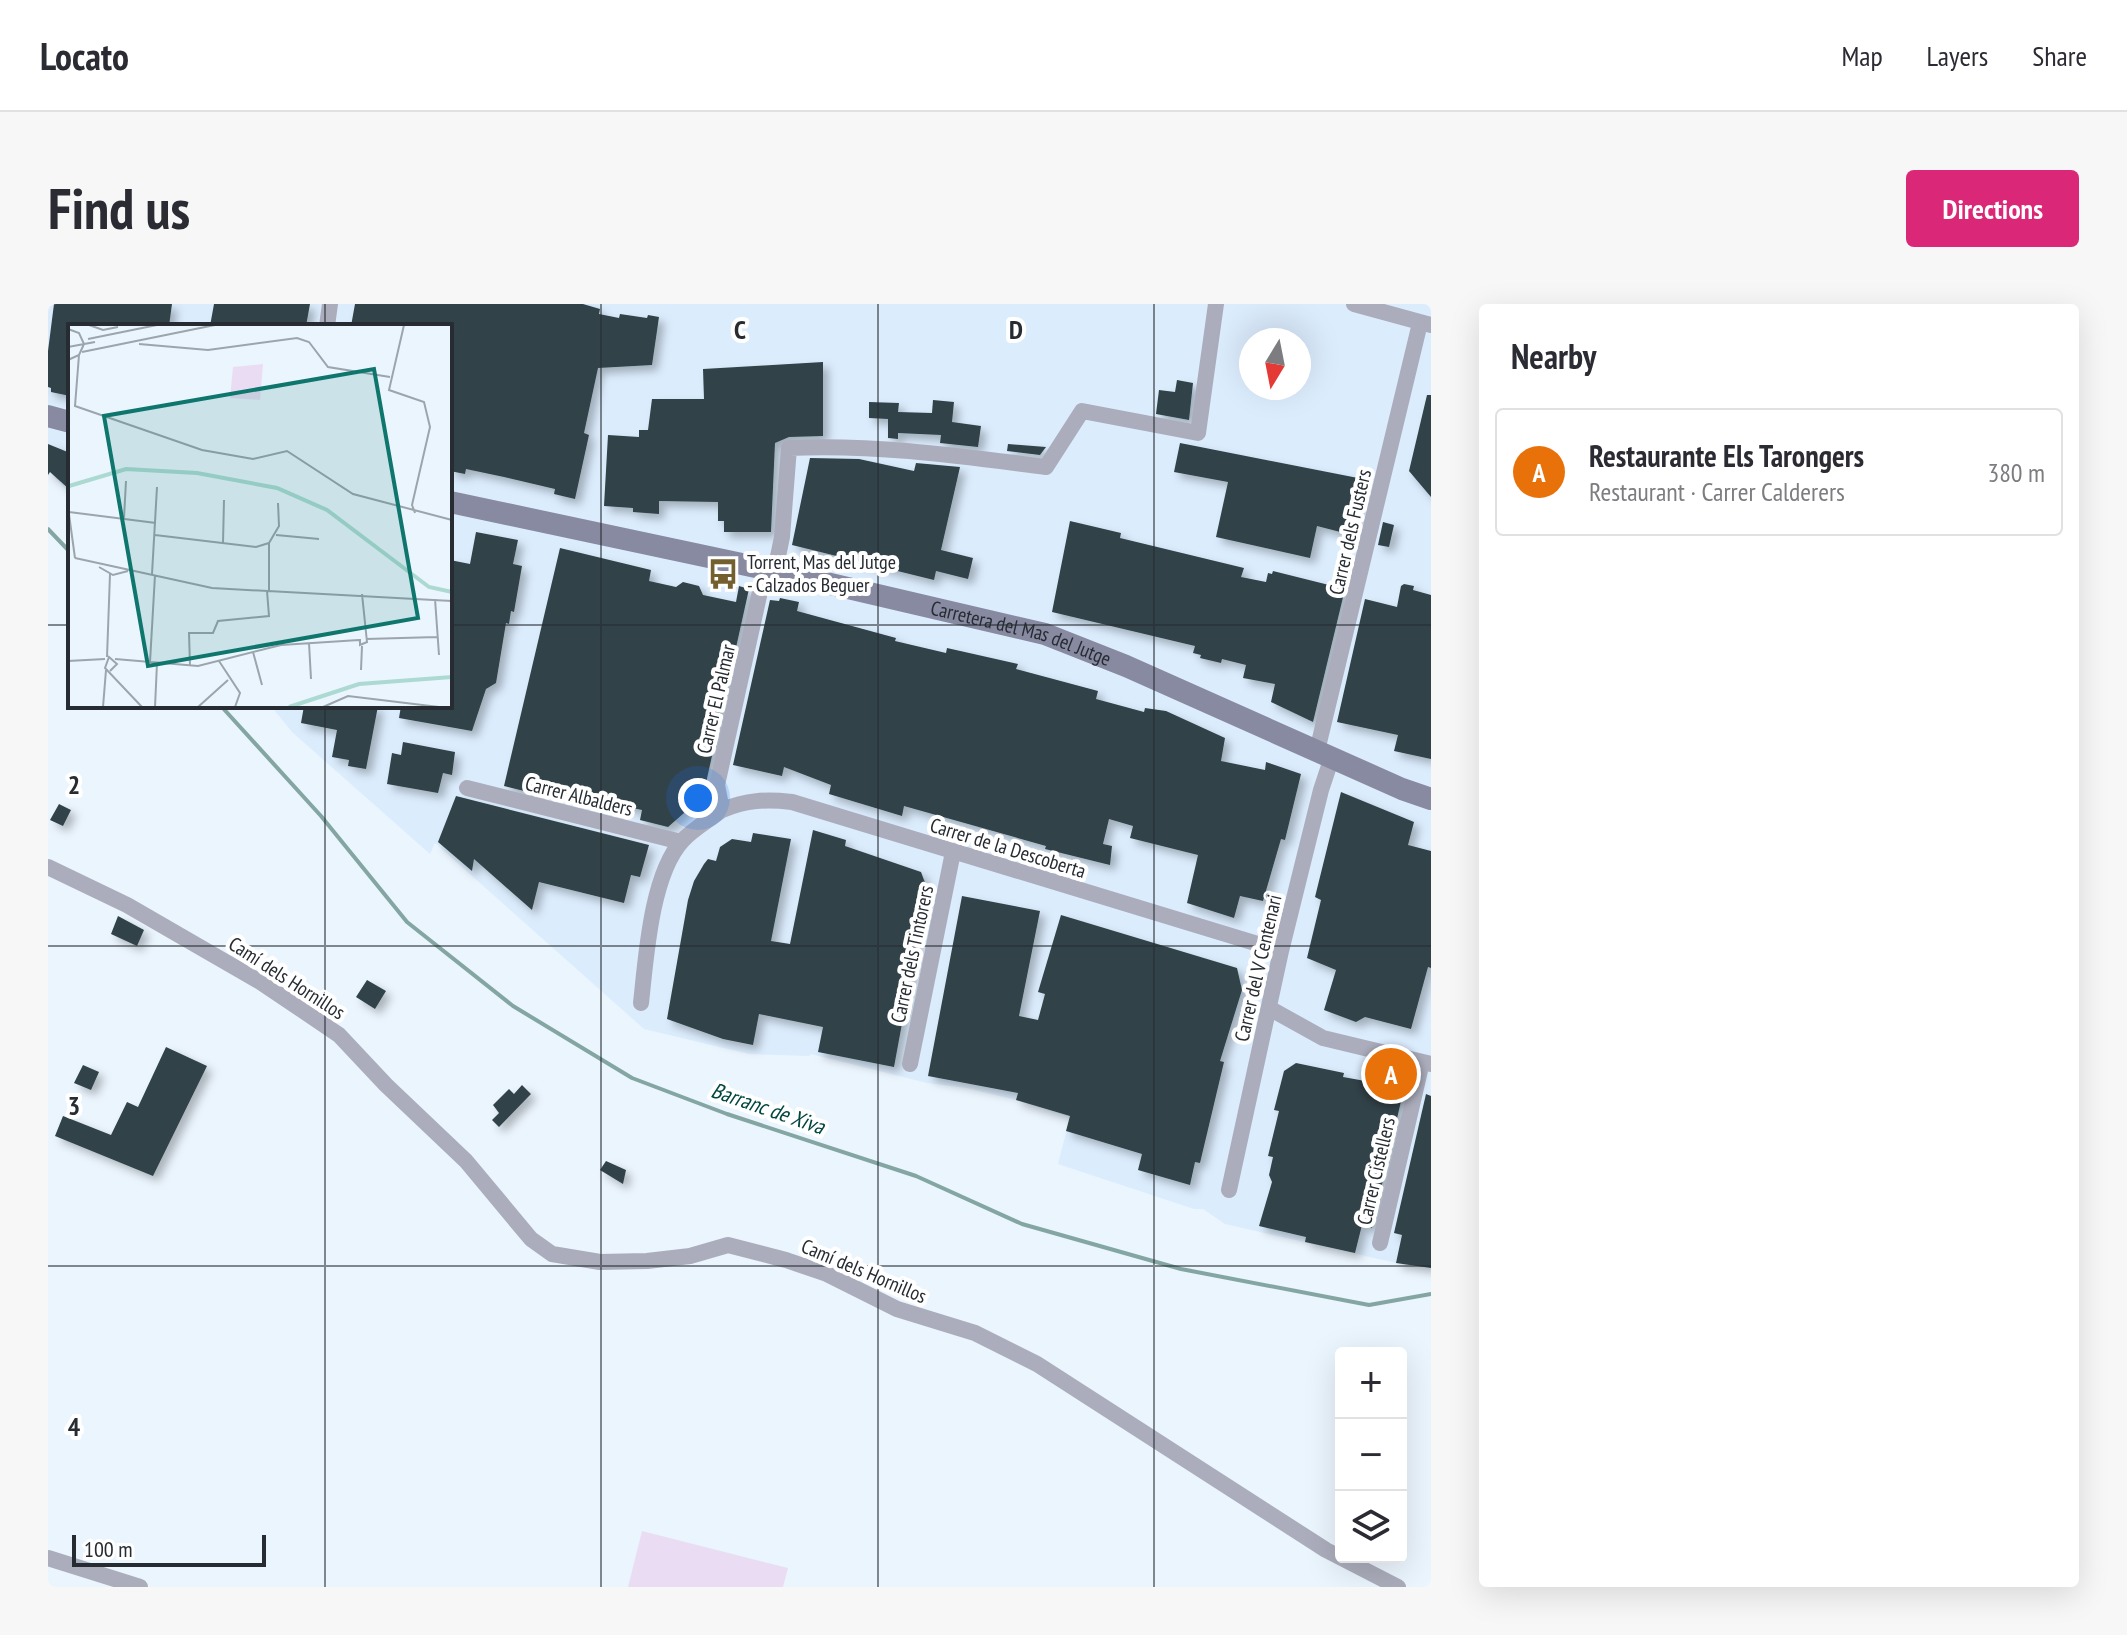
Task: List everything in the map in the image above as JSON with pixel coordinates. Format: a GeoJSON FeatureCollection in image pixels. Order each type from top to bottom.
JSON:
{"type":"FeatureCollection","features":[{"type":"Feature","properties":{"kind":"street"},"geometry":{"type":"LineString","coordinates":[[327,324],[330,304]]}},
{"type":"Feature","properties":{"kind":"street","name":"Carrer El Palmar"},"geometry":{"type":"LineString","coordinates":[[722,810],[717,785],[770,570],[782,537],[789,448],[882,448],[1046,467],[1082,411],[1198,433],[1216,304]]}},
{"type":"Feature","properties":{"kind":"street"},"geometry":{"type":"LineString","coordinates":[[1354,304],[1388,309],[1426,324]]}},
{"type":"Feature","properties":{"kind":"street","name":"Carrer dels Fusters"},"geometry":{"type":"LineString","coordinates":[[1325,754],[1426,324]]}},
{"type":"Feature","properties":{"kind":"street"},"geometry":{"type":"LineString","coordinates":[[48,416],[68,421]]}},
{"type":"Feature","properties":{"kind":"street","name":"Carretera del Mas del Jutge"},"geometry":{"type":"LineString","coordinates":[[452,502],[770,570],[1045,634],[1126,666],[1402,789],[1431,799]]}},
{"type":"Feature","properties":{"kind":"street","name":"Carrer del V Centenari"},"geometry":{"type":"LineString","coordinates":[[1229,1190],[1281,951],[1321,790],[1325,754]]}},
{"type":"Feature","properties":{"kind":"street","name":"Carrer Albalders"},"geometry":{"type":"LineString","coordinates":[[467,788],[681,842]]}},
{"type":"Feature","properties":{"kind":"street","name":"Carrer de la Descoberta"},"geometry":{"type":"LineString","coordinates":[[722,810],[744,801],[761,799],[792,802],[1281,951]]}},
{"type":"Feature","properties":{"kind":"street"},"geometry":{"type":"LineString","coordinates":[[641,1003],[647,945],[659,886],[681,842],[722,810]]}},
{"type":"Feature","properties":{"kind":"street","name":"Carrer dels Tintorers"},"geometry":{"type":"LineString","coordinates":[[910,1064],[953,852]]}},
{"type":"Feature","properties":{"kind":"street","name":"Camí dels Hornillos"},"geometry":{"type":"LineString","coordinates":[[48,867],[127,905],[195,944],[262,983],[339,1035],[466,1161],[531,1239],[552,1254],[600,1262],[647,1261],[690,1256],[728,1245],[827,1274],[897,1309],[975,1333],[1037,1364],[1326,1550],[1398,1587]]}},
{"type":"Feature","properties":{"kind":"street"},"geometry":{"type":"LineString","coordinates":[[1269,1008],[1323,1038],[1427,1063]]}},
{"type":"Feature","properties":{"kind":"street","name":"Carrer Cistellers"},"geometry":{"type":"LineString","coordinates":[[1380,1243],[1427,1063]]}},
{"type":"Feature","properties":{"kind":"street"},"geometry":{"type":"LineString","coordinates":[[48,1558],[140,1587]]}},
{"type":"Feature","properties":{"kind":"shaded area"},"geometry":{"type":"Polygon","coordinates":[[[48,304],[1431,304],[1431,1268],[1396,1263],[1225,1224],[1203,1209],[1194,1209],[1058,1164],[1070,1117],[1016,1100],[967,1088],[927,1083],[811,1054],[749,1054],[644,1029],[435,843],[430,854],[292,732],[273,708],[452,708],[452,324],[68,324],[68,492],[48,470],[48,304]]]}},
{"type":"Feature","properties":{"kind":"shaded area"},"geometry":{"type":"Polygon","coordinates":[[[642,1531],[788,1568],[783,1587],[628,1587],[642,1531]]]}},
{"type":"Feature","properties":{"kind":"building"},"geometry":{"type":"Polygon","coordinates":[[[54,304],[172,304],[169,324],[68,324],[68,396],[51,392],[48,387],[48,351],[54,304]]]}},
{"type":"Feature","properties":{"kind":"building"},"geometry":{"type":"Polygon","coordinates":[[[214,304],[310,304],[306,324],[210,324],[214,304]]]}},
{"type":"Feature","properties":{"kind":"building"},"geometry":{"type":"Polygon","coordinates":[[[355,304],[583,304],[600,309],[599,314],[619,318],[620,314],[659,317],[652,365],[598,368],[584,433],[589,435],[575,499],[554,494],[555,489],[504,477],[466,469],[465,474],[452,471],[452,324],[351,324],[355,304]]]}},
{"type":"Feature","properties":{"kind":"building"},"geometry":{"type":"Polygon","coordinates":[[[823,362],[823,436],[789,437],[775,443],[771,532],[724,532],[724,521],[718,521],[718,502],[659,501],[659,514],[604,506],[608,435],[639,437],[639,430],[648,430],[652,399],[704,399],[703,369],[823,362]]]}},
{"type":"Feature","properties":{"kind":"building"},"geometry":{"type":"Polygon","coordinates":[[[1177,380],[1193,383],[1189,420],[1156,414],[1159,390],[1175,392],[1177,380]]]}},
{"type":"Feature","properties":{"kind":"building"},"geometry":{"type":"Polygon","coordinates":[[[1427,395],[1431,395],[1431,497],[1409,471],[1427,395]]]}},
{"type":"Feature","properties":{"kind":"building"},"geometry":{"type":"Polygon","coordinates":[[[933,400],[954,402],[952,422],[981,426],[978,447],[940,443],[941,435],[898,433],[898,439],[888,438],[888,419],[869,418],[869,402],[899,403],[898,412],[932,413],[933,400]]]}},
{"type":"Feature","properties":{"kind":"building"},"geometry":{"type":"Polygon","coordinates":[[[1180,443],[1363,479],[1352,535],[1317,526],[1310,558],[1216,537],[1228,482],[1174,472],[1180,443]]]}},
{"type":"Feature","properties":{"kind":"building"},"geometry":{"type":"Polygon","coordinates":[[[48,444],[68,452],[68,488],[50,472],[48,475],[48,444]]]}},
{"type":"Feature","properties":{"kind":"building"},"geometry":{"type":"Polygon","coordinates":[[[1008,444],[1046,447],[1040,455],[1007,451],[1008,444]]]}},
{"type":"Feature","properties":{"kind":"building"},"geometry":{"type":"Polygon","coordinates":[[[810,458],[859,459],[914,471],[916,463],[960,467],[941,550],[973,558],[968,579],[936,571],[934,580],[792,545],[810,458]]]}},
{"type":"Feature","properties":{"kind":"building"},"geometry":{"type":"Polygon","coordinates":[[[1070,521],[1121,533],[1120,538],[1244,568],[1241,577],[1266,582],[1268,573],[1272,574],[1273,571],[1345,589],[1313,722],[1271,702],[1275,684],[1243,678],[1246,665],[1200,658],[1201,655],[1193,653],[1195,646],[1052,612],[1070,521]]]}},
{"type":"Feature","properties":{"kind":"building"},"geometry":{"type":"Polygon","coordinates":[[[1383,522],[1394,525],[1389,547],[1378,545],[1383,522]]]}},
{"type":"Feature","properties":{"kind":"building"},"geometry":{"type":"Polygon","coordinates":[[[476,532],[518,540],[513,564],[522,566],[514,612],[511,611],[509,624],[506,623],[496,683],[486,689],[472,731],[399,718],[401,708],[452,708],[452,560],[470,564],[476,532]]]}},
{"type":"Feature","properties":{"kind":"building"},"geometry":{"type":"Polygon","coordinates":[[[560,548],[651,570],[649,581],[676,587],[683,582],[699,586],[703,595],[736,602],[739,586],[749,589],[706,783],[707,793],[668,827],[640,820],[642,810],[541,789],[540,795],[504,786],[560,548]]]}},
{"type":"Feature","properties":{"kind":"building"},"geometry":{"type":"Polygon","coordinates":[[[1404,584],[1431,595],[1431,759],[1394,751],[1398,735],[1337,722],[1365,599],[1397,607],[1404,584]]]}},
{"type":"Feature","properties":{"kind":"building"},"geometry":{"type":"Polygon","coordinates":[[[780,598],[799,602],[797,611],[896,638],[895,641],[946,653],[947,648],[1018,664],[1016,669],[1098,691],[1096,699],[1144,712],[1145,708],[1166,711],[1225,738],[1221,761],[1265,770],[1266,762],[1301,774],[1285,840],[1281,839],[1263,901],[1240,896],[1234,918],[1187,903],[1198,855],[1130,838],[1133,826],[1109,819],[1103,844],[1112,846],[1110,865],[1045,849],[1046,846],[904,806],[902,816],[829,794],[831,785],[784,767],[782,776],[733,765],[770,600],[779,601],[780,598]]]}},
{"type":"Feature","properties":{"kind":"building"},"geometry":{"type":"Polygon","coordinates":[[[304,708],[378,708],[366,769],[348,766],[349,760],[332,757],[337,730],[301,723],[304,708]]]}},
{"type":"Feature","properties":{"kind":"building"},"geometry":{"type":"Polygon","coordinates":[[[403,742],[455,752],[452,775],[443,773],[438,793],[387,784],[392,753],[401,755],[403,742]]]}},
{"type":"Feature","properties":{"kind":"building"},"geometry":{"type":"Polygon","coordinates":[[[1341,792],[1414,822],[1408,845],[1431,851],[1431,968],[1428,967],[1411,1029],[1365,1017],[1356,1022],[1324,1010],[1336,970],[1307,958],[1321,900],[1315,897],[1341,792]]]}},
{"type":"Feature","properties":{"kind":"building"},"geometry":{"type":"Polygon","coordinates":[[[456,796],[649,845],[640,877],[631,875],[624,903],[539,882],[532,910],[474,859],[472,871],[438,842],[456,796]]]}},
{"type":"Feature","properties":{"kind":"building"},"geometry":{"type":"Polygon","coordinates":[[[59,804],[71,810],[63,826],[50,820],[59,804]]]}},
{"type":"Feature","properties":{"kind":"building"},"geometry":{"type":"Polygon","coordinates":[[[813,830],[846,840],[845,846],[921,872],[927,888],[894,1067],[818,1052],[823,1027],[759,1014],[753,1045],[723,1039],[667,1019],[688,900],[704,864],[708,859],[716,861],[720,847],[732,839],[751,842],[753,833],[791,839],[771,941],[790,944],[813,830]]]}},
{"type":"Feature","properties":{"kind":"building"},"geometry":{"type":"Polygon","coordinates":[[[962,896],[1040,911],[1019,1016],[1038,1020],[1045,994],[1038,992],[1061,915],[1237,968],[1242,990],[1220,1061],[1224,1062],[1200,1163],[1195,1162],[1190,1185],[1138,1170],[1142,1154],[1066,1131],[1070,1116],[1016,1100],[1018,1093],[928,1076],[962,896]]]}},
{"type":"Feature","properties":{"kind":"building"},"geometry":{"type":"Polygon","coordinates":[[[118,916],[144,930],[137,946],[111,934],[118,916]]]}},
{"type":"Feature","properties":{"kind":"building"},"geometry":{"type":"Polygon","coordinates":[[[367,980],[386,991],[375,1009],[356,997],[367,980]]]}},
{"type":"Feature","properties":{"kind":"building"},"geometry":{"type":"Polygon","coordinates":[[[166,1047],[207,1066],[153,1176],[55,1136],[63,1116],[111,1135],[127,1102],[138,1107],[166,1047]]]}},
{"type":"Feature","properties":{"kind":"building"},"geometry":{"type":"Polygon","coordinates":[[[1296,1063],[1344,1073],[1343,1077],[1404,1088],[1372,1228],[1362,1225],[1355,1253],[1305,1242],[1306,1237],[1259,1226],[1272,1182],[1269,1175],[1273,1157],[1268,1156],[1279,1111],[1274,1110],[1284,1071],[1296,1063]]]}},
{"type":"Feature","properties":{"kind":"building"},"geometry":{"type":"Polygon","coordinates":[[[83,1065],[99,1072],[91,1090],[74,1083],[83,1065]]]}},
{"type":"Feature","properties":{"kind":"building"},"geometry":{"type":"Polygon","coordinates":[[[522,1085],[531,1094],[499,1127],[492,1120],[499,1113],[493,1105],[509,1089],[514,1094],[522,1085]]]}},
{"type":"Feature","properties":{"kind":"building"},"geometry":{"type":"Polygon","coordinates":[[[1426,1094],[1431,1096],[1431,1268],[1396,1263],[1402,1235],[1394,1233],[1426,1094]]]}},
{"type":"Feature","properties":{"kind":"building"},"geometry":{"type":"Polygon","coordinates":[[[606,1161],[626,1170],[623,1184],[600,1170],[606,1161]]]}},
{"type":"Feature","properties":{"kind":"waterway","name":"Barranc de Xiva"},"geometry":{"type":"LineString","coordinates":[[48,529],[68,550]]}},
{"type":"Feature","properties":{"kind":"waterway","name":"Barranc de Xiva"},"geometry":{"type":"LineString","coordinates":[[223,708],[321,816],[407,922],[513,1006],[632,1078],[727,1114],[916,1176],[1022,1224],[1181,1269],[1369,1305],[1431,1294]]}},
{"type":"Feature","properties":{"kind":"place","name":"Torrent, Mas del Jutge - Calzados Beguer"},"geometry":{"type":"Point","coordinates":[723,574]}},
{"type":"Feature","properties":{"kind":"place","name":"Restaurante Els Tarongers"},"geometry":{"type":"Point","coordinates":[1391,1074]}}]}
